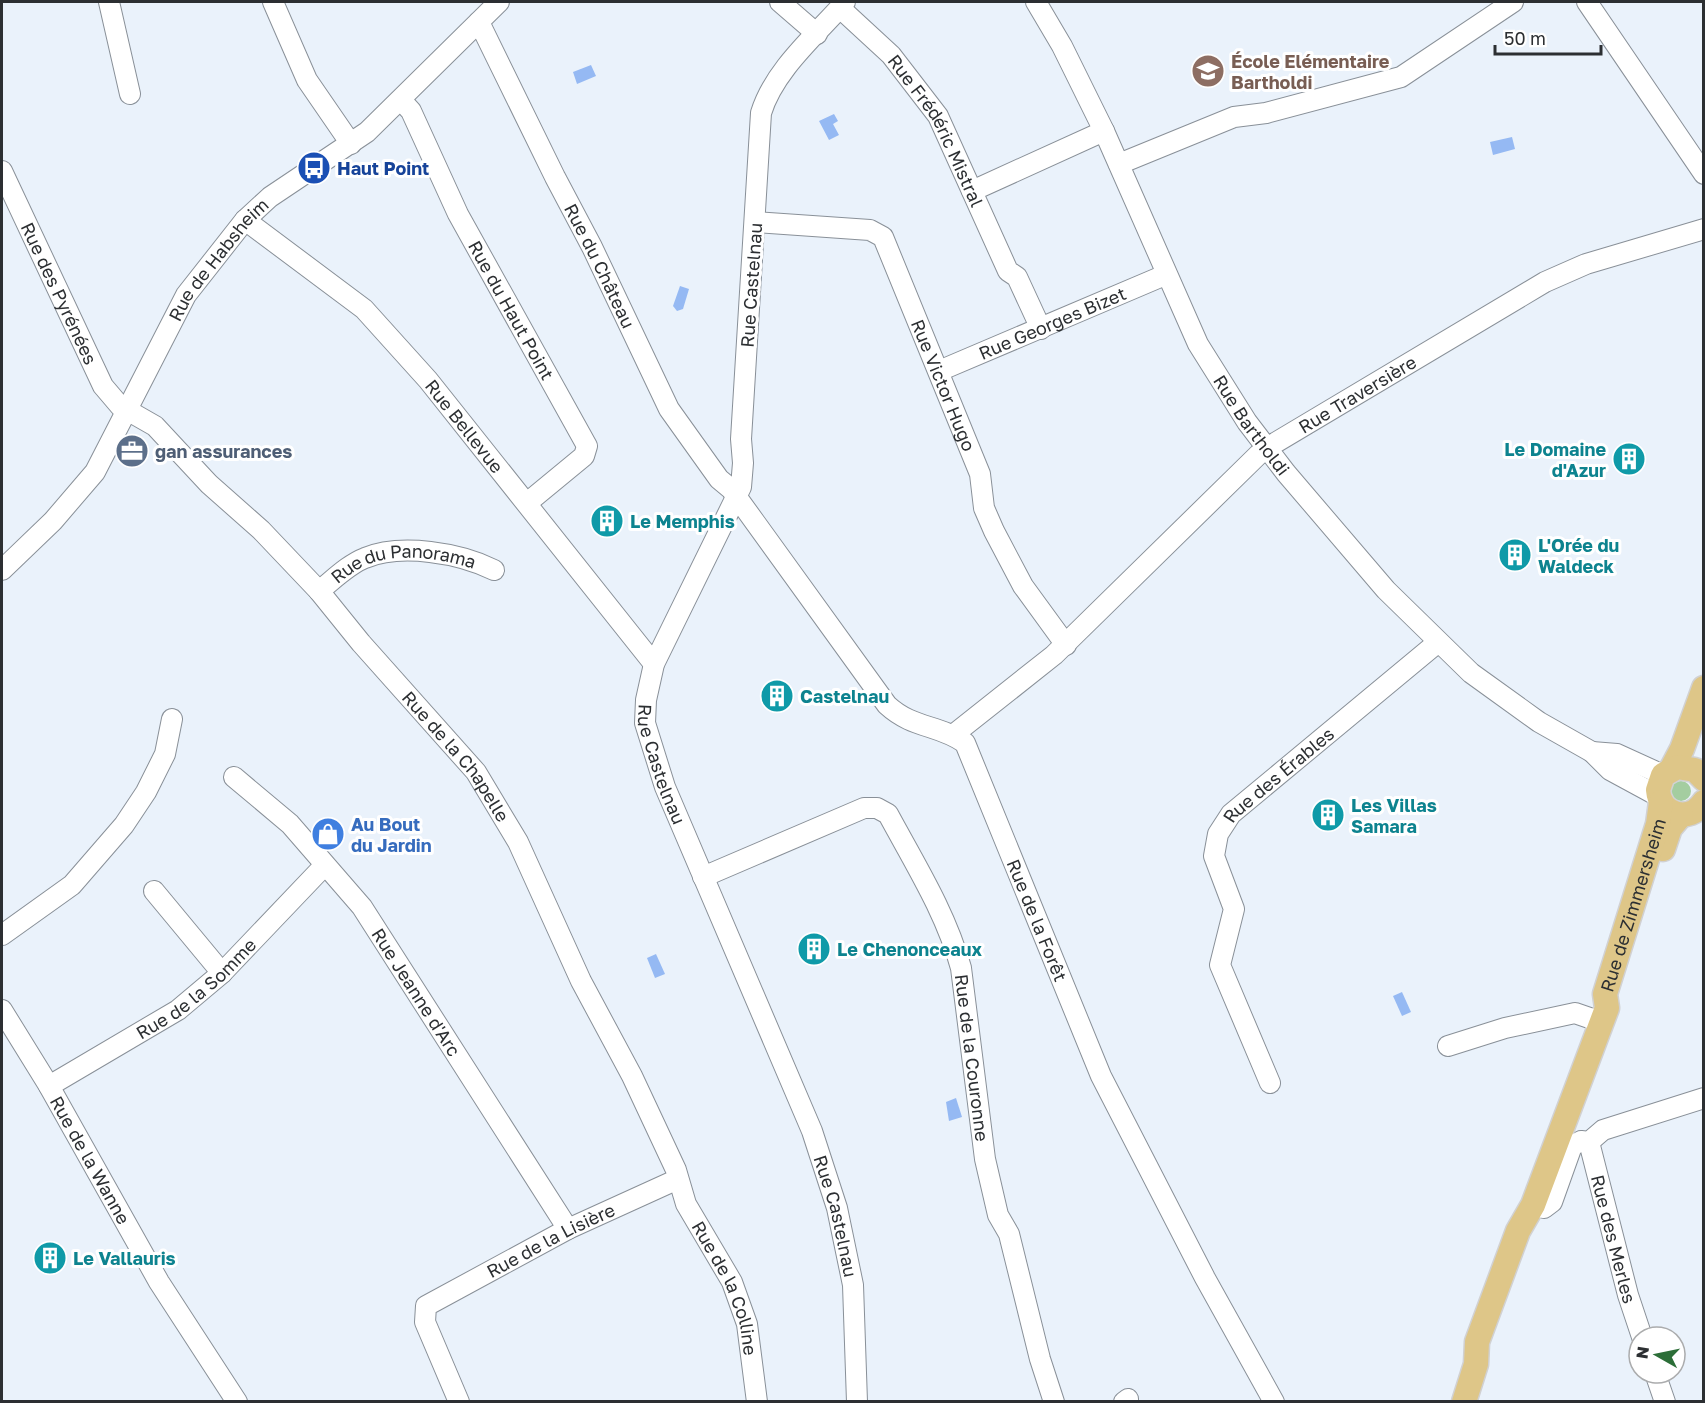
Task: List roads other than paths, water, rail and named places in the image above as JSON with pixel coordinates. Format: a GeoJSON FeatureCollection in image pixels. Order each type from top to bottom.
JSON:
{"type":"FeatureCollection","features":[{"type":"Feature","properties":{"kind":"main road","name":"Rue de Zimmersheim"},"geometry":{"type":"LineString","coordinates":[[1604,1015],[1605,994],[1658,824],[1675,782],[1694,752],[1702,722],[1703,688]]}},
{"type":"Feature","properties":{"kind":"main road"},"geometry":{"type":"LineString","coordinates":[[1675,782],[1669,811],[1695,812]]}},
{"type":"Feature","properties":{"kind":"main road","name":"Rue de Zimmersheim"},"geometry":{"type":"LineString","coordinates":[[1464,1401],[1476,1364],[1480,1332],[1518,1231],[1533,1205],[1604,1015],[1617,998],[1670,828],[1695,812]]}},
{"type":"Feature","properties":{"kind":"street"},"geometry":{"type":"LineString","coordinates":[[109,2],[130,94]]}},
{"type":"Feature","properties":{"kind":"street"},"geometry":{"type":"LineString","coordinates":[[273,2],[307,80],[351,144]]}},
{"type":"Feature","properties":{"kind":"street","name":"Rue de Habsheim"},"geometry":{"type":"LineString","coordinates":[[2,570],[83,488],[95,472],[186,295],[245,220],[288,184],[351,144],[401,100],[500,2]]}},
{"type":"Feature","properties":{"kind":"street"},"geometry":{"type":"LineString","coordinates":[[780,2],[817,34]]}},
{"type":"Feature","properties":{"kind":"street","name":"Rue Bartholdi"},"geometry":{"type":"LineString","coordinates":[[1036,2],[1062,46],[1104,131],[1165,275],[1198,344],[1267,448],[1386,590],[1437,643],[1507,701],[1592,752],[1617,754],[1675,782]]}},
{"type":"Feature","properties":{"kind":"street"},"geometry":{"type":"LineString","coordinates":[[1119,165],[1234,117],[1266,113],[1401,77],[1513,2]]}},
{"type":"Feature","properties":{"kind":"street"},"geometry":{"type":"LineString","coordinates":[[1587,2],[1704,174]]}},
{"type":"Feature","properties":{"kind":"street","name":"Rue Castelnau"},"geometry":{"type":"LineString","coordinates":[[842,5],[780,75],[764,102],[759,125],[741,439],[743,475],[737,498],[654,664],[646,700],[645,723],[665,787],[812,1131],[837,1208],[853,1285],[857,1401]]}},
{"type":"Feature","properties":{"kind":"street","name":"Rue Frédéric Mistral"},"geometry":{"type":"LineString","coordinates":[[842,5],[891,55],[938,116],[1008,271],[1017,277],[1041,329]]}},
{"type":"Feature","properties":{"kind":"street","name":"Rue du Château"},"geometry":{"type":"LineString","coordinates":[[479,22],[564,196],[592,247],[669,409],[719,479],[731,489],[737,498]]}},
{"type":"Feature","properties":{"kind":"street","name":"Rue du Haut Point"},"geometry":{"type":"LineString","coordinates":[[401,100],[411,111],[461,220],[586,446],[584,456],[527,503]]}},
{"type":"Feature","properties":{"kind":"street"},"geometry":{"type":"LineString","coordinates":[[972,191],[1104,131]]}},
{"type":"Feature","properties":{"kind":"street","name":"Rue des Pyrénées"},"geometry":{"type":"LineString","coordinates":[[2,171],[103,386],[112,399],[127,410]]}},
{"type":"Feature","properties":{"kind":"street","name":"Rue Bellevue"},"geometry":{"type":"LineString","coordinates":[[245,220],[364,309],[428,380],[654,664]]}},
{"type":"Feature","properties":{"kind":"street","name":"Rue Victor Hugo"},"geometry":{"type":"LineString","coordinates":[[755,222],[870,230],[883,237],[980,474],[984,508],[1023,586],[1066,645]]}},
{"type":"Feature","properties":{"kind":"street","name":"Rue Traversière"},"geometry":{"type":"LineString","coordinates":[[953,735],[1066,645],[1267,448],[1545,282],[1586,264],[1704,229]]}},
{"type":"Feature","properties":{"kind":"street","name":"Rue Georges Bizet"},"geometry":{"type":"LineString","coordinates":[[939,372],[1165,275]]}},
{"type":"Feature","properties":{"kind":"street","name":"Rue de la Chapelle"},"geometry":{"type":"LineString","coordinates":[[127,410],[161,432],[210,484],[261,531],[320,591],[362,643],[476,772],[518,842],[581,981],[632,1076],[678,1179]]}},
{"type":"Feature","properties":{"kind":"street"},"geometry":{"type":"LineString","coordinates":[[737,498],[887,705],[908,722],[953,735]]}},
{"type":"Feature","properties":{"kind":"street","name":"Rue du Panorama"},"geometry":{"type":"LineString","coordinates":[[320,591],[363,559],[375,555],[429,551],[468,558],[494,570]]}},
{"type":"Feature","properties":{"kind":"street","name":"Rue des Érables"},"geometry":{"type":"LineString","coordinates":[[1270,1083],[1220,965],[1234,909],[1214,856],[1218,834],[1231,814],[1437,643]]}},
{"type":"Feature","properties":{"kind":"street"},"geometry":{"type":"LineString","coordinates":[[2,935],[72,885],[124,825],[146,792],[165,754],[172,719]]}},
{"type":"Feature","properties":{"kind":"street","name":"Rue de la Forêt"},"geometry":{"type":"LineString","coordinates":[[953,735],[965,743],[970,754],[1101,1076],[1205,1278],[1274,1401]]}},
{"type":"Feature","properties":{"kind":"street","name":"Rue Jeanne d'Arc"},"geometry":{"type":"LineString","coordinates":[[234,777],[290,824],[368,917],[568,1229]]}},
{"type":"Feature","properties":{"kind":"street","name":"Rue de la Couronne"},"geometry":{"type":"LineString","coordinates":[[703,877],[864,808],[877,808],[888,814],[954,943],[961,968],[985,1160],[998,1215],[1009,1234],[1040,1359],[1054,1401]]}},
{"type":"Feature","properties":{"kind":"street","name":"Rue de la Somme"},"geometry":{"type":"LineString","coordinates":[[49,1086],[178,1010],[222,973],[324,866]]}},
{"type":"Feature","properties":{"kind":"street"},"geometry":{"type":"LineString","coordinates":[[154,891],[222,973]]}},
{"type":"Feature","properties":{"kind":"street","name":"Rue de la Wanne"},"geometry":{"type":"LineString","coordinates":[[2,1010],[49,1086],[159,1282],[237,1401]]}},
{"type":"Feature","properties":{"kind":"street"},"geometry":{"type":"LineString","coordinates":[[1448,1046],[1505,1028],[1575,1013],[1604,1015]]}},
{"type":"Feature","properties":{"kind":"street"},"geometry":{"type":"LineString","coordinates":[[1533,1205],[1544,1208],[1552,1202],[1572,1146],[1589,1142],[1603,1130],[1704,1098]]}},
{"type":"Feature","properties":{"kind":"street","name":"Rue des Merles"},"geometry":{"type":"LineString","coordinates":[[1589,1142],[1628,1295],[1638,1325]]}},
{"type":"Feature","properties":{"kind":"street","name":"Rue de la Lisière"},"geometry":{"type":"LineString","coordinates":[[459,1401],[425,1322],[426,1306],[568,1229],[678,1179]]}},
{"type":"Feature","properties":{"kind":"street","name":"Rue de la Colline"},"geometry":{"type":"LineString","coordinates":[[678,1179],[686,1204],[732,1282],[742,1306],[752,1347],[757,1401]]}},
{"type":"Feature","properties":{"kind":"street"},"geometry":{"type":"LineString","coordinates":[[1659,1385],[1665,1401]]}},
{"type":"Feature","properties":{"kind":"water"},"geometry":{"type":"Polygon","coordinates":[[[591,65],[596,76],[577,84],[573,72],[591,65]]]}},
{"type":"Feature","properties":{"kind":"water"},"geometry":{"type":"Polygon","coordinates":[[[834,114],[838,121],[833,124],[839,135],[829,140],[819,121],[834,114]]]}},
{"type":"Feature","properties":{"kind":"water"},"geometry":{"type":"Polygon","coordinates":[[[1512,137],[1515,149],[1493,155],[1490,142],[1512,137]]]}},
{"type":"Feature","properties":{"kind":"water"},"geometry":{"type":"Polygon","coordinates":[[[680,286],[689,289],[683,309],[677,311],[673,306],[680,286]]]}},
{"type":"Feature","properties":{"kind":"water"},"geometry":{"type":"Polygon","coordinates":[[[656,954],[665,974],[655,978],[647,958],[656,954]]]}},
{"type":"Feature","properties":{"kind":"water"},"geometry":{"type":"Polygon","coordinates":[[[1402,992],[1411,1012],[1402,1016],[1393,996],[1402,992]]]}},
{"type":"Feature","properties":{"kind":"water"},"geometry":{"type":"Polygon","coordinates":[[[956,1098],[962,1117],[949,1121],[946,1102],[956,1098]]]}},
{"type":"Feature","properties":{"kind":"place","name":"École Elémentaire Bartholdi"},"geometry":{"type":"Point","coordinates":[1208,71]}},
{"type":"Feature","properties":{"kind":"place","name":"Haut Point"},"geometry":{"type":"Point","coordinates":[314,168]}},
{"type":"Feature","properties":{"kind":"place","name":"gan assurances"},"geometry":{"type":"Point","coordinates":[132,451]}},
{"type":"Feature","properties":{"kind":"place","name":"Le Domaine d'Azur"},"geometry":{"type":"Point","coordinates":[1629,459]}},
{"type":"Feature","properties":{"kind":"place","name":"Le Memphis"},"geometry":{"type":"Point","coordinates":[607,521]}},
{"type":"Feature","properties":{"kind":"place","name":"L'Orée du Waldeck"},"geometry":{"type":"Point","coordinates":[1515,555]}},
{"type":"Feature","properties":{"kind":"place","name":"Castelnau"},"geometry":{"type":"Point","coordinates":[777,696]}},
{"type":"Feature","properties":{"kind":"place","name":"Les Villas Samara"},"geometry":{"type":"Point","coordinates":[1328,815]}},
{"type":"Feature","properties":{"kind":"place","name":"Au Bout du Jardin"},"geometry":{"type":"Point","coordinates":[328,834]}},
{"type":"Feature","properties":{"kind":"place","name":"Le Chenonceaux"},"geometry":{"type":"Point","coordinates":[814,949]}},
{"type":"Feature","properties":{"kind":"place","name":"Le Vallauris"},"geometry":{"type":"Point","coordinates":[50,1258]}}]}
